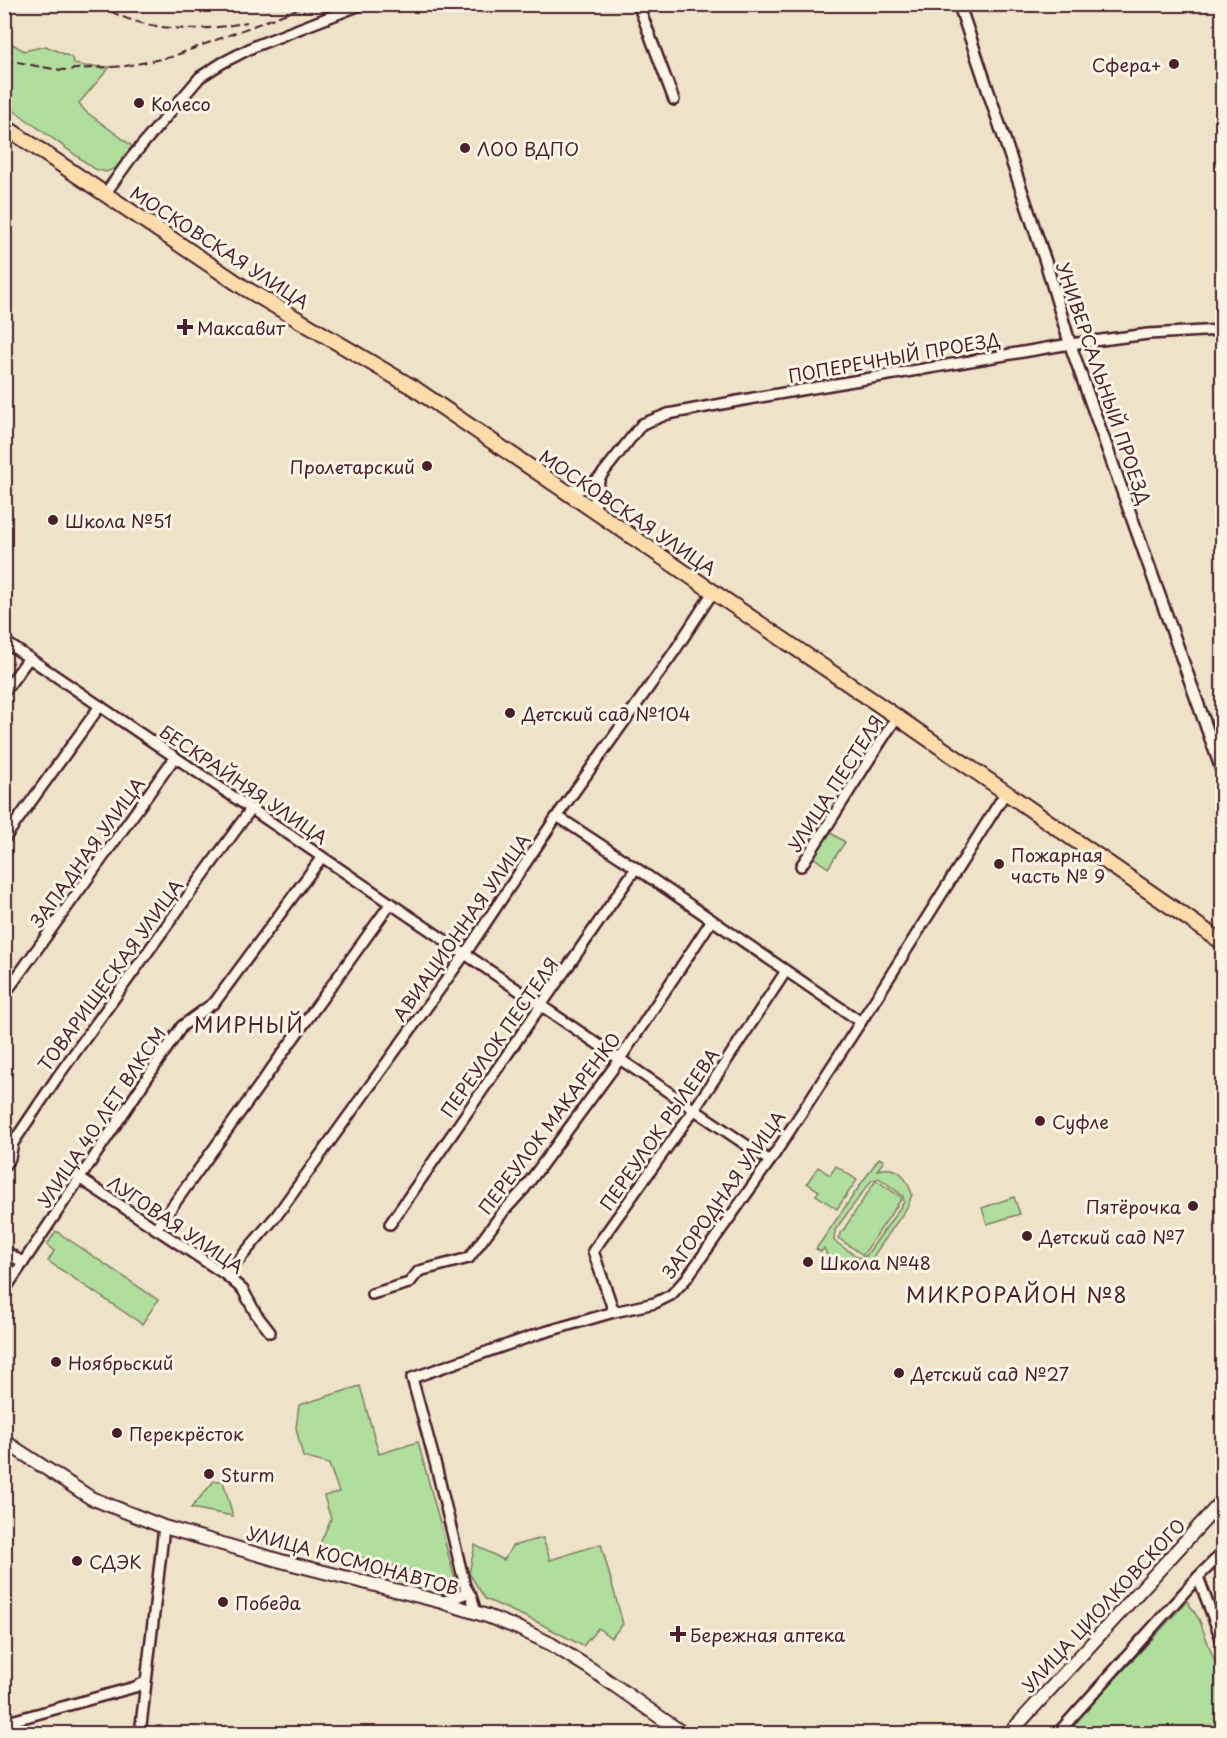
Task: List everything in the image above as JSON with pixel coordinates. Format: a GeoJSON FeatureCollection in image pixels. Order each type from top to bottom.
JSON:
{"type":"FeatureCollection","features":[{"type":"Feature","properties":{"kind":"main road","name":"МОСКОВСКАЯ УЛИЦА"},"geometry":{"type":"LineString","coordinates":[[4,126],[243,286],[401,379],[1222,942]]}},
{"type":"Feature","properties":{"kind":"main road","name":"УЛИЦА КОСМОНАВТОВ"},"geometry":{"type":"LineString","coordinates":[[4,1441],[91,1498],[164,1527],[442,1602],[520,1629],[551,1644],[591,1669],[684,1734]]}},
{"type":"Feature","properties":{"kind":"main road","name":"УЛИЦА ЦИОЛКОВСКОГО"},"geometry":{"type":"LineString","coordinates":[[1009,1734],[1222,1501]]}},
{"type":"Feature","properties":{"kind":"street"},"geometry":{"type":"LineString","coordinates":[[105,194],[130,158],[200,77],[255,46],[363,4]]}},
{"type":"Feature","properties":{"kind":"street"},"geometry":{"type":"LineString","coordinates":[[638,4],[674,100]]}},
{"type":"Feature","properties":{"kind":"street","name":"УНИВЕРСАЛЬНЫЙ ПРОЕЗД"},"geometry":{"type":"LineString","coordinates":[[959,4],[1045,260],[1070,344],[1222,771]]}},
{"type":"Feature","properties":{"kind":"street","name":"ПОПЕРЕЧНЫЙ ПРОЕЗД"},"geometry":{"type":"LineString","coordinates":[[565,491],[586,488],[600,477],[642,424],[668,414],[1070,344],[1148,334],[1222,330]]}},
{"type":"Feature","properties":{"kind":"street","name":"ПОПЕРЕЧНЫЙ ПРОЕЗД"},"geometry":{"type":"LineString","coordinates":[[596,512],[595,495],[600,477]]}},
{"type":"Feature","properties":{"kind":"street","name":"АВИАЦИОННАЯ УЛИЦА"},"geometry":{"type":"LineString","coordinates":[[226,1275],[277,1215],[465,954],[557,816],[674,652],[713,592]]}},
{"type":"Feature","properties":{"kind":"street","name":"БЕСКРАЙНЯЯ УЛИЦА"},"geometry":{"type":"LineString","coordinates":[[4,641],[770,1161]]}},
{"type":"Feature","properties":{"kind":"street"},"geometry":{"type":"LineString","coordinates":[[4,692],[29,658]]}},
{"type":"Feature","properties":{"kind":"street"},"geometry":{"type":"LineString","coordinates":[[4,839],[100,706]]}},
{"type":"Feature","properties":{"kind":"street","name":"УЛИЦА ПЕСТЕЛЯ"},"geometry":{"type":"LineString","coordinates":[[801,866],[897,717]]}},
{"type":"Feature","properties":{"kind":"street","name":"ЗАПАДНАЯ УЛИЦА"},"geometry":{"type":"LineString","coordinates":[[4,995],[175,757]]}},
{"type":"Feature","properties":{"kind":"street","name":"ЗАГОРОДНАЯ УЛИЦА"},"geometry":{"type":"LineString","coordinates":[[476,1612],[465,1586],[412,1378],[538,1334],[614,1312],[655,1303],[671,1295],[686,1279],[770,1161],[1006,792]]}},
{"type":"Feature","properties":{"kind":"street","name":"ТОВАРИЩЕСКАЯ УЛИЦА"},"geometry":{"type":"LineString","coordinates":[[4,1166],[10,1158],[9,1140],[58,1076],[251,808]]}},
{"type":"Feature","properties":{"kind":"street"},"geometry":{"type":"LineString","coordinates":[[557,816],[861,1022]]}},
{"type":"Feature","properties":{"kind":"street","name":"УЛИЦА 40 ЛЕТ ВЛКСМ"},"geometry":{"type":"LineString","coordinates":[[4,1291],[182,1026],[215,1002],[322,857]]}},
{"type":"Feature","properties":{"kind":"street","name":"ПЕРЕУЛОК ПЕСТЕЛЯ"},"geometry":{"type":"LineString","coordinates":[[390,1224],[636,868]]}},
{"type":"Feature","properties":{"kind":"street"},"geometry":{"type":"LineString","coordinates":[[156,1229],[390,903]]}},
{"type":"Feature","properties":{"kind":"street","name":"ПЕРЕУЛОК МАКАРЕНКО"},"geometry":{"type":"LineString","coordinates":[[372,1294],[409,1283],[419,1271],[469,1258],[503,1212],[524,1189],[620,1059],[712,920]]}},
{"type":"Feature","properties":{"kind":"street","name":"ПЕРЕУЛОК РЫЛЕЕВА"},"geometry":{"type":"LineString","coordinates":[[614,1312],[593,1251],[694,1110],[786,971]]}},
{"type":"Feature","properties":{"kind":"street","name":"ЛУГОВАЯ УЛИЦА"},"geometry":{"type":"LineString","coordinates":[[79,1178],[226,1275],[243,1290],[256,1314],[270,1332]]}},
{"type":"Feature","properties":{"kind":"street"},"geometry":{"type":"LineString","coordinates":[[4,1250],[23,1263]]}},
{"type":"Feature","properties":{"kind":"street"},"geometry":{"type":"LineString","coordinates":[[140,1734],[164,1527]]}},
{"type":"Feature","properties":{"kind":"street"},"geometry":{"type":"LineString","coordinates":[[1057,1734],[1222,1553]]}},
{"type":"Feature","properties":{"kind":"street"},"geometry":{"type":"LineString","coordinates":[[1198,1577],[1222,1641]]}},
{"type":"Feature","properties":{"kind":"street"},"geometry":{"type":"LineString","coordinates":[[442,1602],[465,1594],[465,1586]]}},
{"type":"Feature","properties":{"kind":"street"},"geometry":{"type":"LineString","coordinates":[[4,1723],[146,1682]]}},
{"type":"Feature","properties":{"kind":"green space"},"geometry":{"type":"Polygon","coordinates":[[[11,43],[24,51],[46,46],[71,57],[75,64],[110,67],[79,103],[85,111],[132,146],[116,168],[106,172],[95,169],[5,104],[5,44],[11,43]]]}},
{"type":"Feature","properties":{"kind":"green space"},"geometry":{"type":"Polygon","coordinates":[[[829,832],[845,842],[828,868],[813,857],[829,832]]]}},
{"type":"Feature","properties":{"kind":"green space"},"geometry":{"type":"Polygon","coordinates":[[[879,1158],[884,1161],[877,1170],[896,1170],[904,1177],[912,1194],[908,1206],[866,1267],[852,1270],[840,1268],[827,1255],[824,1248],[821,1252],[816,1249],[879,1158]],[[879,1178],[871,1181],[835,1230],[834,1241],[859,1258],[866,1256],[904,1202],[903,1196],[879,1178]]]}},
{"type":"Feature","properties":{"kind":"green space"},"geometry":{"type":"Polygon","coordinates":[[[836,1166],[857,1180],[837,1209],[816,1195],[819,1191],[807,1183],[818,1167],[830,1175],[836,1166]]]}},
{"type":"Feature","properties":{"kind":"green space"},"geometry":{"type":"Polygon","coordinates":[[[876,1180],[902,1198],[863,1255],[838,1238],[876,1180]]]}},
{"type":"Feature","properties":{"kind":"green space"},"geometry":{"type":"Polygon","coordinates":[[[1014,1197],[1020,1214],[987,1224],[982,1208],[1014,1197]]]}},
{"type":"Feature","properties":{"kind":"green space"},"geometry":{"type":"Polygon","coordinates":[[[56,1231],[158,1300],[142,1324],[48,1261],[54,1251],[47,1245],[56,1231]]]}},
{"type":"Feature","properties":{"kind":"green space"},"geometry":{"type":"Polygon","coordinates":[[[360,1386],[379,1454],[418,1442],[456,1583],[319,1546],[331,1519],[324,1496],[339,1492],[329,1464],[303,1457],[296,1428],[299,1405],[360,1386]]]}},
{"type":"Feature","properties":{"kind":"green space"},"geometry":{"type":"Polygon","coordinates":[[[214,1481],[223,1481],[233,1516],[191,1508],[214,1481]]]}},
{"type":"Feature","properties":{"kind":"green space"},"geometry":{"type":"Polygon","coordinates":[[[543,1538],[550,1560],[601,1544],[623,1624],[611,1638],[598,1628],[583,1646],[485,1599],[469,1573],[475,1545],[504,1560],[512,1546],[543,1538]]]}},
{"type":"Feature","properties":{"kind":"green space"},"geometry":{"type":"Polygon","coordinates":[[[1187,1601],[1199,1619],[1222,1681],[1222,1733],[1066,1733],[1187,1601]]]}},
{"type":"Feature","properties":{"kind":"railway"},"geometry":{"type":"LineString","coordinates":[[99,4],[133,21],[171,28],[210,28],[247,22]]}},
{"type":"Feature","properties":{"kind":"railway"},"geometry":{"type":"LineString","coordinates":[[4,59],[61,70],[126,66],[171,57],[311,4]]}},
{"type":"Feature","properties":{"kind":"place","name":"Сфера+"},"geometry":{"type":"Point","coordinates":[1174,64]}},
{"type":"Feature","properties":{"kind":"place","name":"Колесо"},"geometry":{"type":"Point","coordinates":[139,103]}},
{"type":"Feature","properties":{"kind":"place","name":"ЛОО ВДПО"},"geometry":{"type":"Point","coordinates":[465,148]}},
{"type":"Feature","properties":{"kind":"place","name":"Максавит"},"geometry":{"type":"Point","coordinates":[185,327]}},
{"type":"Feature","properties":{"kind":"place","name":"Пролетарский"},"geometry":{"type":"Point","coordinates":[427,466]}},
{"type":"Feature","properties":{"kind":"place","name":"Школа №51"},"geometry":{"type":"Point","coordinates":[53,520]}},
{"type":"Feature","properties":{"kind":"place","name":"Детский сад №104"},"geometry":{"type":"Point","coordinates":[510,713]}},
{"type":"Feature","properties":{"kind":"place","name":"Пожарная часть № 9"},"geometry":{"type":"Point","coordinates":[999,864]}},
{"type":"Feature","properties":{"kind":"place","name":"Суфле"},"geometry":{"type":"Point","coordinates":[1040,1121]}},
{"type":"Feature","properties":{"kind":"place","name":"Пятёрочка"},"geometry":{"type":"Point","coordinates":[1193,1206]}},
{"type":"Feature","properties":{"kind":"place","name":"Детский сад №7"},"geometry":{"type":"Point","coordinates":[1027,1236]}},
{"type":"Feature","properties":{"kind":"place","name":"Школа №48"},"geometry":{"type":"Point","coordinates":[808,1262]}},
{"type":"Feature","properties":{"kind":"place","name":"Ноябрьский"},"geometry":{"type":"Point","coordinates":[56,1362]}},
{"type":"Feature","properties":{"kind":"place","name":"Детский сад №27"},"geometry":{"type":"Point","coordinates":[899,1373]}},
{"type":"Feature","properties":{"kind":"place","name":"Перекрёсток"},"geometry":{"type":"Point","coordinates":[117,1433]}},
{"type":"Feature","properties":{"kind":"place","name":"Sturm"},"geometry":{"type":"Point","coordinates":[209,1474]}},
{"type":"Feature","properties":{"kind":"place","name":"СДЭК"},"geometry":{"type":"Point","coordinates":[77,1561]}},
{"type":"Feature","properties":{"kind":"place","name":"Победа"},"geometry":{"type":"Point","coordinates":[223,1602]}},
{"type":"Feature","properties":{"kind":"place","name":"Бережная аптека"},"geometry":{"type":"Point","coordinates":[678,1634]}},
{"type":"Feature","properties":{"kind":"district","name":"МИРНЫЙ"},"geometry":{"type":"Point","coordinates":[249,1024]}},
{"type":"Feature","properties":{"kind":"district","name":"МИКРОРАЙОН №8"},"geometry":{"type":"Point","coordinates":[1017,1294]}}]}
